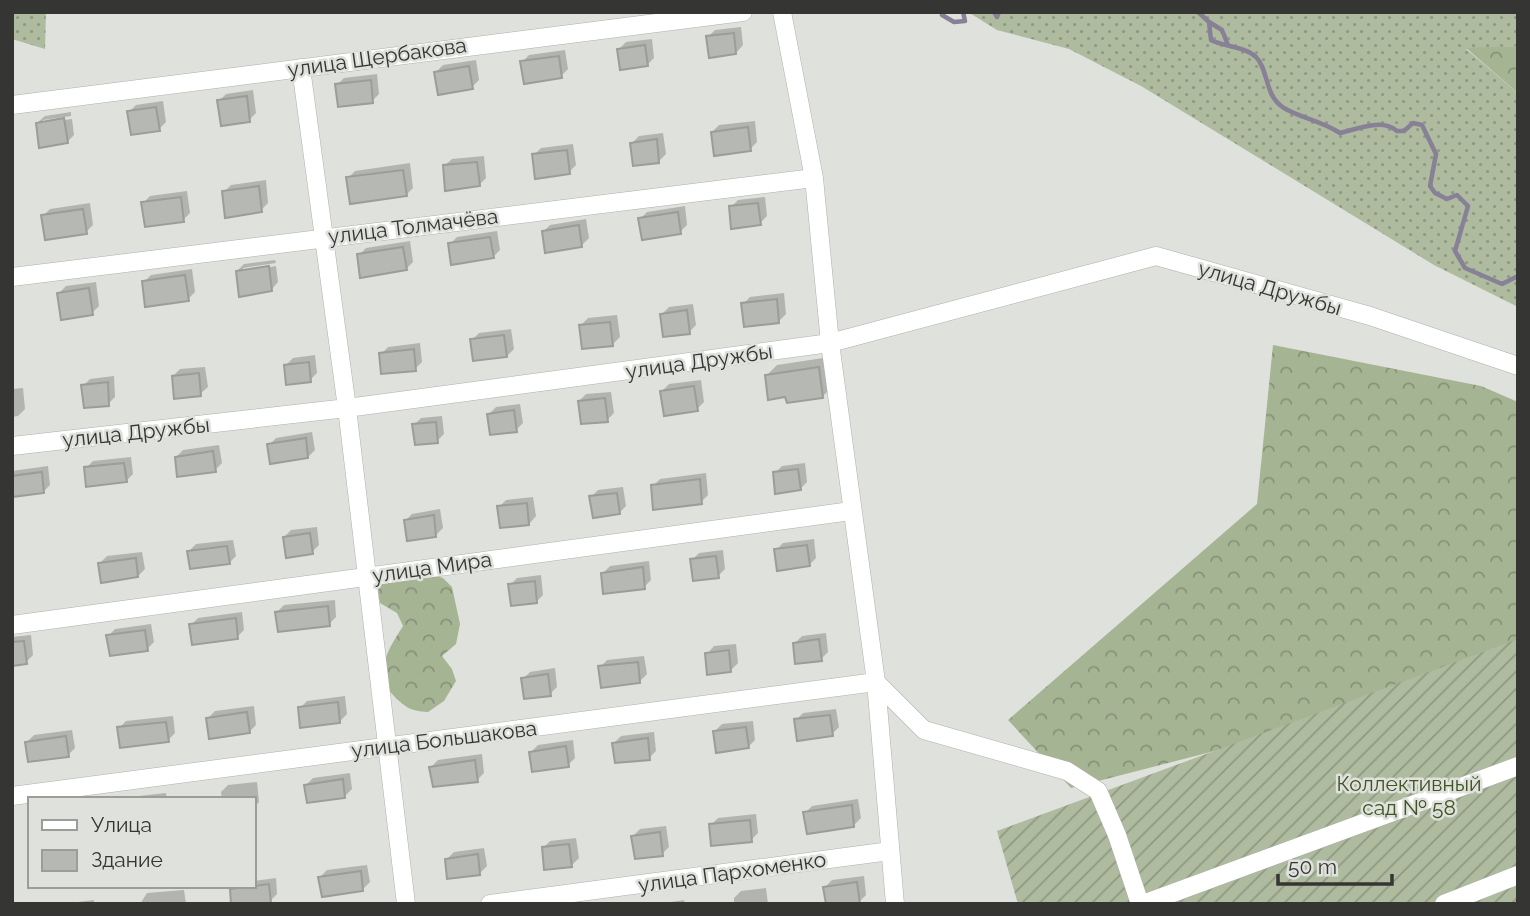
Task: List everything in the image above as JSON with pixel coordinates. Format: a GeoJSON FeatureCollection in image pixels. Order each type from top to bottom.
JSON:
{"type":"FeatureCollection","features":[{"type":"Feature","properties":{"kind":"street","name":"улица Щербакова"},"geometry":{"type":"LineString","coordinates":[[12,105],[743,12]]}},
{"type":"Feature","properties":{"kind":"street"},"geometry":{"type":"LineString","coordinates":[[782,12],[814,178],[830,343],[876,682],[895,904]]}},
{"type":"Feature","properties":{"kind":"street"},"geometry":{"type":"LineString","coordinates":[[301,68],[347,408],[406,904]]}},
{"type":"Feature","properties":{"kind":"street","name":"улица Толмачёва"},"geometry":{"type":"LineString","coordinates":[[12,277],[814,178]]}},
{"type":"Feature","properties":{"kind":"street","name":"улица Дружбы"},"geometry":{"type":"LineString","coordinates":[[12,446],[347,408],[830,343],[1156,256],[1370,316],[1518,366]]}},
{"type":"Feature","properties":{"kind":"street","name":"улица Мира"},"geometry":{"type":"LineString","coordinates":[[12,625],[851,511]]}},
{"type":"Feature","properties":{"kind":"street"},"geometry":{"type":"LineString","coordinates":[[876,682],[924,730],[1067,771],[1098,791],[1117,835],[1141,904],[1518,766]]}},
{"type":"Feature","properties":{"kind":"street","name":"улица Большакова"},"geometry":{"type":"LineString","coordinates":[[12,796],[876,682]]}},
{"type":"Feature","properties":{"kind":"street","name":"улица Пархоменко"},"geometry":{"type":"LineString","coordinates":[[490,904],[890,851]]}},
{"type":"Feature","properties":{"kind":"street"},"geometry":{"type":"LineString","coordinates":[[1444,904],[1518,875]]}},
{"type":"Feature","properties":{"kind":"green space"},"geometry":{"type":"Polygon","coordinates":[[[12,12],[46,12],[45,49],[12,39],[12,12]]]}},
{"type":"Feature","properties":{"kind":"green space"},"geometry":{"type":"Polygon","coordinates":[[[968,12],[1518,12],[1518,46],[1466,49],[1518,93],[1518,307],[1434,265],[1141,86],[1069,49],[997,30],[968,12]]]}},
{"type":"Feature","properties":{"kind":"green space"},"geometry":{"type":"Polygon","coordinates":[[[1518,46],[1518,93],[1466,48],[1518,46]]]}},
{"type":"Feature","properties":{"kind":"green space"},"geometry":{"type":"Polygon","coordinates":[[[1273,345],[1481,386],[1518,402],[1518,641],[1343,718],[1071,788],[1008,720],[1257,504],[1273,345]]]}},
{"type":"Feature","properties":{"kind":"green space"},"geometry":{"type":"Polygon","coordinates":[[[429,574],[443,578],[452,587],[460,624],[456,644],[442,656],[452,669],[456,681],[444,701],[428,712],[406,706],[387,687],[383,670],[385,661],[403,626],[397,613],[380,603],[377,589],[381,582],[429,574]]]}},
{"type":"Feature","properties":{"kind":"green space","name":"Коллективный сад № 58"},"geometry":{"type":"Polygon","coordinates":[[[1518,639],[1518,904],[1018,904],[997,831],[1518,639]]]}},
{"type":"Feature","properties":{"kind":"building"},"geometry":{"type":"Polygon","coordinates":[[[734,33],[736,54],[709,58],[706,36],[734,33]]]}},
{"type":"Feature","properties":{"kind":"building"},"geometry":{"type":"Polygon","coordinates":[[[645,45],[648,66],[620,70],[617,49],[645,45]]]}},
{"type":"Feature","properties":{"kind":"building"},"geometry":{"type":"Polygon","coordinates":[[[559,56],[562,78],[524,84],[520,61],[559,56]]]}},
{"type":"Feature","properties":{"kind":"building"},"geometry":{"type":"Polygon","coordinates":[[[469,66],[473,89],[438,95],[434,72],[469,66]]]}},
{"type":"Feature","properties":{"kind":"building"},"geometry":{"type":"Polygon","coordinates":[[[371,80],[373,103],[338,107],[335,84],[371,80]]]}},
{"type":"Feature","properties":{"kind":"building"},"geometry":{"type":"Polygon","coordinates":[[[247,96],[250,122],[221,126],[217,100],[247,96]]]}},
{"type":"Feature","properties":{"kind":"building"},"geometry":{"type":"Polygon","coordinates":[[[156,107],[160,131],[131,135],[127,111],[156,107]]]}},
{"type":"Feature","properties":{"kind":"building"},"geometry":{"type":"Polygon","coordinates":[[[64,118],[68,143],[39,148],[36,123],[64,118]]]}},
{"type":"Feature","properties":{"kind":"building"},"geometry":{"type":"Polygon","coordinates":[[[748,127],[751,151],[714,156],[711,132],[748,127]]]}},
{"type":"Feature","properties":{"kind":"building"},"geometry":{"type":"Polygon","coordinates":[[[657,139],[659,163],[633,166],[630,143],[657,139]]]}},
{"type":"Feature","properties":{"kind":"building"},"geometry":{"type":"Polygon","coordinates":[[[567,150],[570,174],[535,179],[532,154],[567,150]]]}},
{"type":"Feature","properties":{"kind":"building"},"geometry":{"type":"Polygon","coordinates":[[[477,162],[480,186],[445,191],[443,165],[477,162]]]}},
{"type":"Feature","properties":{"kind":"building"},"geometry":{"type":"Polygon","coordinates":[[[403,170],[407,196],[350,204],[346,177],[403,170]]]}},
{"type":"Feature","properties":{"kind":"building"},"geometry":{"type":"Polygon","coordinates":[[[259,186],[262,212],[225,218],[222,191],[259,186]]]}},
{"type":"Feature","properties":{"kind":"building"},"geometry":{"type":"Polygon","coordinates":[[[181,197],[184,222],[145,227],[141,202],[181,197]]]}},
{"type":"Feature","properties":{"kind":"building"},"geometry":{"type":"Polygon","coordinates":[[[758,203],[761,225],[731,229],[729,206],[758,203]]]}},
{"type":"Feature","properties":{"kind":"building"},"geometry":{"type":"Polygon","coordinates":[[[83,209],[87,234],[45,240],[41,215],[83,209]]]}},
{"type":"Feature","properties":{"kind":"building"},"geometry":{"type":"Polygon","coordinates":[[[678,212],[681,234],[642,240],[638,218],[678,212]]]}},
{"type":"Feature","properties":{"kind":"building"},"geometry":{"type":"Polygon","coordinates":[[[579,225],[582,247],[545,253],[542,231],[579,225]]]}},
{"type":"Feature","properties":{"kind":"building"},"geometry":{"type":"Polygon","coordinates":[[[490,237],[494,258],[451,265],[448,243],[490,237]]]}},
{"type":"Feature","properties":{"kind":"building"},"geometry":{"type":"Polygon","coordinates":[[[403,247],[407,270],[360,278],[357,254],[403,247]]]}},
{"type":"Feature","properties":{"kind":"building"},"geometry":{"type":"Polygon","coordinates":[[[269,266],[272,291],[239,297],[236,271],[269,266]]]}},
{"type":"Feature","properties":{"kind":"building"},"geometry":{"type":"Polygon","coordinates":[[[185,275],[189,301],[145,307],[142,281],[185,275]]]}},
{"type":"Feature","properties":{"kind":"building"},"geometry":{"type":"Polygon","coordinates":[[[89,288],[93,315],[61,320],[57,293],[89,288]]]}},
{"type":"Feature","properties":{"kind":"building"},"geometry":{"type":"Polygon","coordinates":[[[777,299],[779,323],[744,327],[741,303],[777,299]]]}},
{"type":"Feature","properties":{"kind":"building"},"geometry":{"type":"Polygon","coordinates":[[[687,310],[690,334],[663,337],[660,314],[687,310]]]}},
{"type":"Feature","properties":{"kind":"building"},"geometry":{"type":"Polygon","coordinates":[[[610,322],[613,346],[582,349],[579,325],[610,322]]]}},
{"type":"Feature","properties":{"kind":"building"},"geometry":{"type":"Polygon","coordinates":[[[504,335],[507,357],[473,361],[470,339],[504,335]]]}},
{"type":"Feature","properties":{"kind":"building"},"geometry":{"type":"Polygon","coordinates":[[[414,349],[416,371],[381,374],[379,353],[414,349]]]}},
{"type":"Feature","properties":{"kind":"building"},"geometry":{"type":"Polygon","coordinates":[[[309,362],[311,382],[286,385],[284,365],[309,362]]]}},
{"type":"Feature","properties":{"kind":"building"},"geometry":{"type":"Polygon","coordinates":[[[819,367],[823,398],[787,403],[785,397],[768,400],[765,375],[819,367]]]}},
{"type":"Feature","properties":{"kind":"building"},"geometry":{"type":"Polygon","coordinates":[[[199,373],[201,396],[174,399],[172,376],[199,373]]]}},
{"type":"Feature","properties":{"kind":"building"},"geometry":{"type":"Polygon","coordinates":[[[108,382],[109,406],[84,408],[81,385],[108,382]]]}},
{"type":"Feature","properties":{"kind":"building"},"geometry":{"type":"Polygon","coordinates":[[[694,386],[698,411],[664,416],[660,391],[694,386]]]}},
{"type":"Feature","properties":{"kind":"building"},"geometry":{"type":"Polygon","coordinates":[[[605,398],[608,422],[581,424],[578,401],[605,398]]]}},
{"type":"Feature","properties":{"kind":"building"},"geometry":{"type":"Polygon","coordinates":[[[514,410],[517,432],[490,435],[487,414],[514,410]]]}},
{"type":"Feature","properties":{"kind":"building"},"geometry":{"type":"Polygon","coordinates":[[[436,422],[438,443],[415,445],[412,424],[436,422]]]}},
{"type":"Feature","properties":{"kind":"building"},"geometry":{"type":"Polygon","coordinates":[[[306,438],[308,458],[270,464],[267,444],[306,438]]]}},
{"type":"Feature","properties":{"kind":"building"},"geometry":{"type":"Polygon","coordinates":[[[213,451],[216,472],[177,477],[175,457],[213,451]]]}},
{"type":"Feature","properties":{"kind":"building"},"geometry":{"type":"Polygon","coordinates":[[[124,463],[127,482],[86,487],[84,467],[124,463]]]}},
{"type":"Feature","properties":{"kind":"building"},"geometry":{"type":"Polygon","coordinates":[[[798,469],[801,490],[775,494],[773,472],[798,469]]]}},
{"type":"Feature","properties":{"kind":"building"},"geometry":{"type":"Polygon","coordinates":[[[42,472],[44,493],[12,497],[12,476],[42,472]]]}},
{"type":"Feature","properties":{"kind":"building"},"geometry":{"type":"Polygon","coordinates":[[[700,479],[702,504],[653,510],[651,485],[700,479]]]}},
{"type":"Feature","properties":{"kind":"building"},"geometry":{"type":"Polygon","coordinates":[[[617,493],[620,514],[593,518],[589,496],[617,493]]]}},
{"type":"Feature","properties":{"kind":"building"},"geometry":{"type":"Polygon","coordinates":[[[527,503],[529,525],[500,528],[497,506],[527,503]]]}},
{"type":"Feature","properties":{"kind":"building"},"geometry":{"type":"Polygon","coordinates":[[[434,515],[436,537],[407,541],[404,520],[434,515]]]}},
{"type":"Feature","properties":{"kind":"building"},"geometry":{"type":"Polygon","coordinates":[[[310,533],[313,554],[286,558],[283,537],[310,533]]]}},
{"type":"Feature","properties":{"kind":"building"},"geometry":{"type":"Polygon","coordinates":[[[807,545],[810,566],[777,571],[774,549],[807,545]]]}},
{"type":"Feature","properties":{"kind":"building"},"geometry":{"type":"Polygon","coordinates":[[[227,546],[230,564],[190,569],[187,551],[227,546]]]}},
{"type":"Feature","properties":{"kind":"building"},"geometry":{"type":"Polygon","coordinates":[[[716,556],[719,578],[693,581],[690,559],[716,556]]]}},
{"type":"Feature","properties":{"kind":"building"},"geometry":{"type":"Polygon","coordinates":[[[136,558],[138,577],[101,583],[98,563],[136,558]]]}},
{"type":"Feature","properties":{"kind":"building"},"geometry":{"type":"Polygon","coordinates":[[[643,567],[645,589],[603,594],[601,573],[643,567]]]}},
{"type":"Feature","properties":{"kind":"building"},"geometry":{"type":"Polygon","coordinates":[[[535,581],[537,603],[511,606],[508,584],[535,581]]]}},
{"type":"Feature","properties":{"kind":"building"},"geometry":{"type":"Polygon","coordinates":[[[328,606],[330,626],[278,632],[275,612],[328,606]]]}},
{"type":"Feature","properties":{"kind":"building"},"geometry":{"type":"Polygon","coordinates":[[[236,618],[238,639],[192,645],[189,624],[236,618]]]}},
{"type":"Feature","properties":{"kind":"building"},"geometry":{"type":"Polygon","coordinates":[[[145,630],[148,651],[110,656],[106,635],[145,630]]]}},
{"type":"Feature","properties":{"kind":"building"},"geometry":{"type":"Polygon","coordinates":[[[819,639],[822,661],[795,664],[793,643],[819,639]]]}},
{"type":"Feature","properties":{"kind":"building"},"geometry":{"type":"Polygon","coordinates":[[[24,641],[27,664],[12,666],[12,642],[24,641]]]}},
{"type":"Feature","properties":{"kind":"building"},"geometry":{"type":"Polygon","coordinates":[[[729,650],[731,672],[707,675],[705,653],[729,650]]]}},
{"type":"Feature","properties":{"kind":"building"},"geometry":{"type":"Polygon","coordinates":[[[638,662],[640,683],[601,688],[598,666],[638,662]]]}},
{"type":"Feature","properties":{"kind":"building"},"geometry":{"type":"Polygon","coordinates":[[[548,674],[551,696],[524,699],[521,678],[548,674]]]}},
{"type":"Feature","properties":{"kind":"building"},"geometry":{"type":"Polygon","coordinates":[[[338,702],[340,723],[300,728],[298,707],[338,702]]]}},
{"type":"Feature","properties":{"kind":"building"},"geometry":{"type":"Polygon","coordinates":[[[247,712],[250,733],[209,739],[206,718],[247,712]]]}},
{"type":"Feature","properties":{"kind":"building"},"geometry":{"type":"Polygon","coordinates":[[[830,715],[833,736],[797,741],[794,719],[830,715]]]}},
{"type":"Feature","properties":{"kind":"building"},"geometry":{"type":"Polygon","coordinates":[[[166,722],[169,742],[120,748],[117,727],[166,722]]]}},
{"type":"Feature","properties":{"kind":"building"},"geometry":{"type":"Polygon","coordinates":[[[746,727],[749,748],[716,753],[713,731],[746,727]]]}},
{"type":"Feature","properties":{"kind":"building"},"geometry":{"type":"Polygon","coordinates":[[[66,736],[69,757],[28,762],[25,742],[66,736]]]}},
{"type":"Feature","properties":{"kind":"building"},"geometry":{"type":"Polygon","coordinates":[[[648,738],[650,760],[615,763],[612,743],[648,738]]]}},
{"type":"Feature","properties":{"kind":"building"},"geometry":{"type":"Polygon","coordinates":[[[566,746],[569,767],[532,772],[529,752],[566,746]]]}},
{"type":"Feature","properties":{"kind":"building"},"geometry":{"type":"Polygon","coordinates":[[[475,760],[478,782],[433,787],[429,767],[475,760]]]}},
{"type":"Feature","properties":{"kind":"building"},"geometry":{"type":"Polygon","coordinates":[[[343,779],[345,798],[307,803],[304,785],[343,779]]]}},
{"type":"Feature","properties":{"kind":"building"},"geometry":{"type":"Polygon","coordinates":[[[852,805],[854,827],[807,834],[803,812],[852,805]]]}},
{"type":"Feature","properties":{"kind":"building"},"geometry":{"type":"Polygon","coordinates":[[[750,820],[752,842],[711,846],[709,824],[750,820]]]}},
{"type":"Feature","properties":{"kind":"building"},"geometry":{"type":"Polygon","coordinates":[[[660,832],[663,856],[635,859],[631,836],[660,832]]]}},
{"type":"Feature","properties":{"kind":"building"},"geometry":{"type":"Polygon","coordinates":[[[569,844],[572,867],[544,870],[542,847],[569,844]]]}},
{"type":"Feature","properties":{"kind":"building"},"geometry":{"type":"Polygon","coordinates":[[[478,854],[480,875],[447,879],[445,859],[478,854]]]}},
{"type":"Feature","properties":{"kind":"building"},"geometry":{"type":"Polygon","coordinates":[[[361,871],[363,891],[322,897],[318,877],[361,871]]]}},
{"type":"Feature","properties":{"kind":"building"},"geometry":{"type":"Polygon","coordinates":[[[857,882],[860,904],[826,904],[823,887],[857,882]]]}},
{"type":"Feature","properties":{"kind":"building"},"geometry":{"type":"Polygon","coordinates":[[[269,884],[271,903],[231,904],[230,889],[256,888],[256,886],[269,884]]]}},
{"type":"Feature","properties":{"kind":"waterway"},"geometry":{"type":"LineString","coordinates":[[944,12],[942,15],[954,22],[965,21],[963,12]]}},
{"type":"Feature","properties":{"kind":"waterway"},"geometry":{"type":"LineString","coordinates":[[994,12],[997,17],[999,12]]}},
{"type":"Feature","properties":{"kind":"waterway"},"geometry":{"type":"LineString","coordinates":[[1198,12],[1209,22],[1211,40],[1256,57],[1273,97],[1284,108],[1340,133],[1377,125],[1391,127],[1397,131],[1404,131],[1413,123],[1422,125],[1436,154],[1430,186],[1435,193],[1447,199],[1457,195],[1468,206],[1455,251],[1465,268],[1502,284],[1518,276]]}},
{"type":"Feature","properties":{"kind":"waterway"},"geometry":{"type":"LineString","coordinates":[[1209,22],[1222,30],[1228,45]]}}]}
